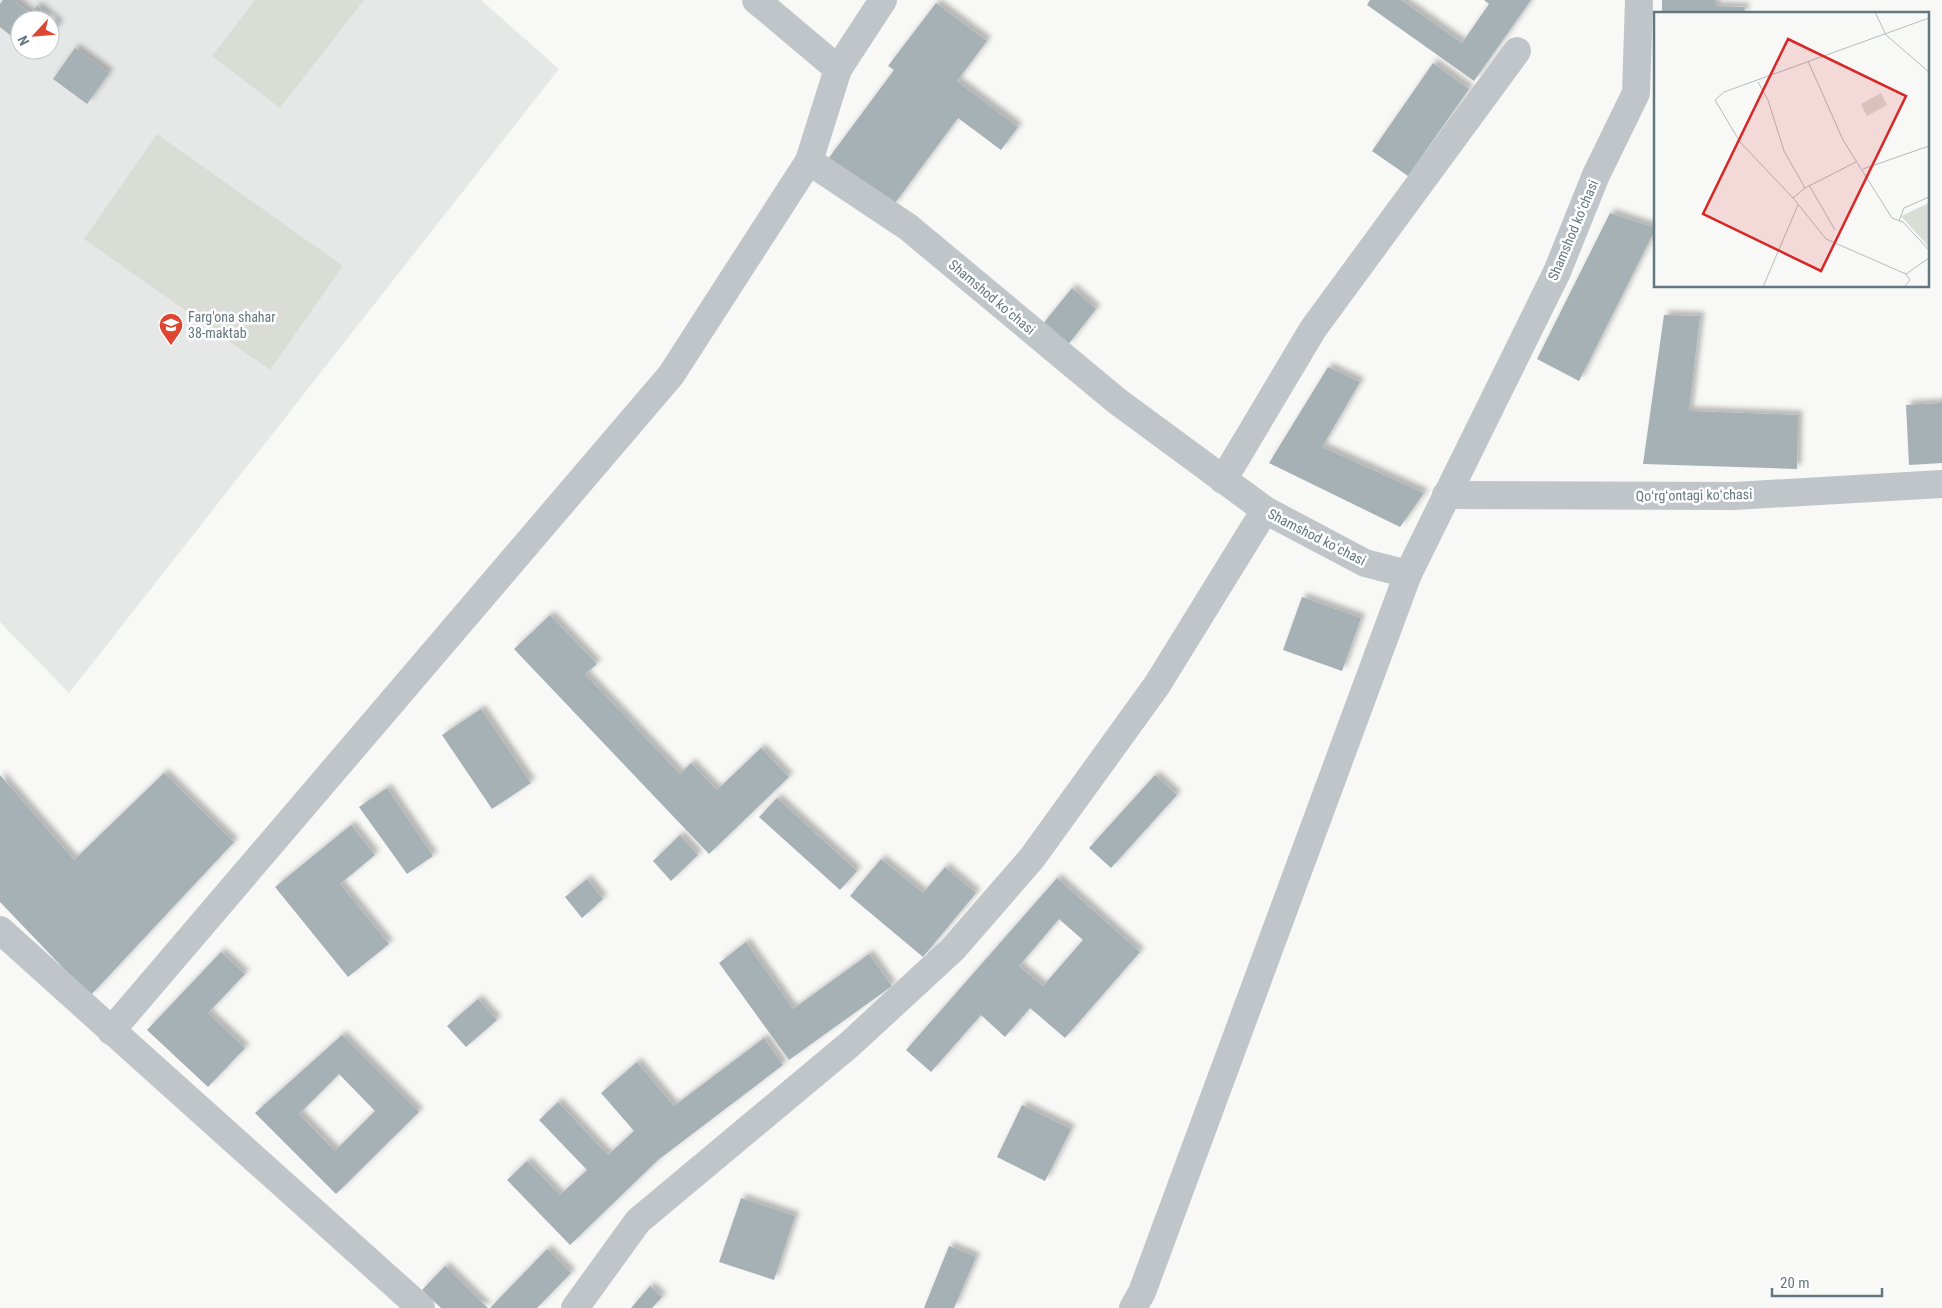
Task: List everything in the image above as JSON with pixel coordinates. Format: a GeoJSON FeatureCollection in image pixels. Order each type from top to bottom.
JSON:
{"type":"FeatureCollection","features":[{"type":"Feature","properties":{"kind":"street"},"geometry":{"type":"LineString","coordinates":[[756,0],[838,68]]}},
{"type":"Feature","properties":{"kind":"street"},"geometry":{"type":"LineString","coordinates":[[111,1031],[671,375],[809,161],[838,68],[883,0]]}},
{"type":"Feature","properties":{"kind":"street","name":"Shamshod koʻchasi"},"geometry":{"type":"LineString","coordinates":[[809,161],[908,227],[1117,401],[1264,510],[1365,563],[1408,574],[1557,272],[1596,175],[1636,93],[1639,0]]}},
{"type":"Feature","properties":{"kind":"street"},"geometry":{"type":"LineString","coordinates":[[1223,480],[1313,329],[1517,50]]}},
{"type":"Feature","properties":{"kind":"street","name":"Qoʻrgʻontagi koʻchasi"},"geometry":{"type":"LineString","coordinates":[[1446,496],[1734,496],[1942,484]]}},
{"type":"Feature","properties":{"kind":"street"},"geometry":{"type":"LineString","coordinates":[[574,1308],[638,1220],[850,1044],[953,949],[1014,879],[1032,858],[1156,684],[1264,510]]}},
{"type":"Feature","properties":{"kind":"street"},"geometry":{"type":"LineString","coordinates":[[1133,1308],[1142,1292],[1408,574]]}},
{"type":"Feature","properties":{"kind":"street"},"geometry":{"type":"LineString","coordinates":[[0,930],[421,1308]]}},
{"type":"Feature","properties":{"kind":"shaded area","name":"Farg'ona shahar 38-maktab"},"geometry":{"type":"Polygon","coordinates":[[[0,0],[481,0],[559,69],[69,693],[0,622],[0,0]]]}},
{"type":"Feature","properties":{"kind":"shaded area"},"geometry":{"type":"Polygon","coordinates":[[[255,0],[364,0],[280,108],[212,56],[255,0]]]}},
{"type":"Feature","properties":{"kind":"shaded area"},"geometry":{"type":"Polygon","coordinates":[[[157,134],[343,266],[270,370],[84,239],[157,134]]]}},
{"type":"Feature","properties":{"kind":"building"},"geometry":{"type":"Polygon","coordinates":[[[3,0],[14,0],[26,10],[10,10],[10,35],[0,27],[0,4],[3,0]]]}},
{"type":"Feature","properties":{"kind":"building"},"geometry":{"type":"Polygon","coordinates":[[[1370,0],[1401,0],[1462,43],[1489,4],[1484,0],[1531,0],[1474,81],[1367,5],[1370,0]]]}},
{"type":"Feature","properties":{"kind":"building"},"geometry":{"type":"Polygon","coordinates":[[[1662,0],[1715,0],[1715,6],[1745,7],[1744,12],[1662,12],[1662,0]]]}},
{"type":"Feature","properties":{"kind":"building"},"geometry":{"type":"Polygon","coordinates":[[[936,3],[987,41],[957,81],[1018,127],[1001,150],[958,118],[892,207],[828,159],[894,70],[888,66],[936,3]]]}},
{"type":"Feature","properties":{"kind":"building"},"geometry":{"type":"Polygon","coordinates":[[[37,6],[42,10],[34,10],[37,6]]]}},
{"type":"Feature","properties":{"kind":"building"},"geometry":{"type":"Polygon","coordinates":[[[75,48],[109,73],[87,104],[53,79],[75,48]]]}},
{"type":"Feature","properties":{"kind":"building"},"geometry":{"type":"Polygon","coordinates":[[[1433,63],[1469,89],[1408,176],[1372,151],[1433,63]]]}},
{"type":"Feature","properties":{"kind":"building"},"geometry":{"type":"Polygon","coordinates":[[[1610,213],[1654,227],[1654,232],[1579,381],[1537,359],[1610,213]]]}},
{"type":"Feature","properties":{"kind":"building"},"geometry":{"type":"Polygon","coordinates":[[[1072,288],[1096,309],[1067,346],[1042,325],[1072,288]]]}},
{"type":"Feature","properties":{"kind":"building"},"geometry":{"type":"Polygon","coordinates":[[[1664,315],[1700,316],[1689,411],[1798,415],[1797,469],[1643,464],[1664,315]]]}},
{"type":"Feature","properties":{"kind":"building"},"geometry":{"type":"Polygon","coordinates":[[[1328,367],[1360,382],[1322,447],[1424,493],[1400,527],[1269,463],[1328,367]]]}},
{"type":"Feature","properties":{"kind":"building"},"geometry":{"type":"Polygon","coordinates":[[[1942,403],[1942,463],[1909,465],[1906,405],[1942,403]]]}},
{"type":"Feature","properties":{"kind":"building"},"geometry":{"type":"Polygon","coordinates":[[[1302,597],[1361,618],[1342,671],[1283,650],[1302,597]]]}},
{"type":"Feature","properties":{"kind":"building"},"geometry":{"type":"Polygon","coordinates":[[[550,615],[597,664],[585,674],[680,774],[691,763],[717,790],[761,748],[789,777],[709,854],[514,649],[550,615]]]}},
{"type":"Feature","properties":{"kind":"building"},"geometry":{"type":"Polygon","coordinates":[[[481,709],[531,783],[492,809],[442,735],[481,709]]]}},
{"type":"Feature","properties":{"kind":"building"},"geometry":{"type":"Polygon","coordinates":[[[164,773],[234,842],[90,996],[0,902],[0,775],[74,860],[164,773]]]}},
{"type":"Feature","properties":{"kind":"building"},"geometry":{"type":"Polygon","coordinates":[[[1155,775],[1177,795],[1111,868],[1089,848],[1155,775]]]}},
{"type":"Feature","properties":{"kind":"building"},"geometry":{"type":"Polygon","coordinates":[[[387,788],[433,856],[407,874],[359,807],[387,788]]]}},
{"type":"Feature","properties":{"kind":"building"},"geometry":{"type":"Polygon","coordinates":[[[777,798],[857,871],[840,890],[759,817],[777,798]]]}},
{"type":"Feature","properties":{"kind":"building"},"geometry":{"type":"Polygon","coordinates":[[[351,825],[375,855],[340,884],[389,944],[348,977],[275,887],[351,825]]]}},
{"type":"Feature","properties":{"kind":"building"},"geometry":{"type":"Polygon","coordinates":[[[680,835],[698,855],[671,881],[653,861],[680,835]]]}},
{"type":"Feature","properties":{"kind":"building"},"geometry":{"type":"Polygon","coordinates":[[[881,859],[923,893],[945,867],[976,893],[923,957],[850,896],[881,859]]]}},
{"type":"Feature","properties":{"kind":"building"},"geometry":{"type":"Polygon","coordinates":[[[1057,878],[1140,952],[1065,1038],[1030,1008],[1005,1037],[981,1015],[931,1072],[906,1050],[1057,878]],[[1059,919],[1019,966],[1043,986],[1083,940],[1059,919]]]}},
{"type":"Feature","properties":{"kind":"building"},"geometry":{"type":"Polygon","coordinates":[[[587,879],[603,899],[582,918],[565,897],[587,879]]]}},
{"type":"Feature","properties":{"kind":"building"},"geometry":{"type":"Polygon","coordinates":[[[746,942],[793,1009],[869,954],[892,986],[789,1060],[719,963],[746,942]]]}},
{"type":"Feature","properties":{"kind":"building"},"geometry":{"type":"Polygon","coordinates":[[[221,952],[245,974],[208,1013],[245,1048],[208,1087],[147,1030],[221,952]]]}},
{"type":"Feature","properties":{"kind":"building"},"geometry":{"type":"Polygon","coordinates":[[[478,999],[497,1020],[466,1047],[447,1026],[478,999]]]}},
{"type":"Feature","properties":{"kind":"building"},"geometry":{"type":"Polygon","coordinates":[[[342,1035],[419,1112],[336,1194],[255,1113],[342,1035]],[[339,1074],[299,1114],[335,1151],[375,1111],[339,1074]]]}},
{"type":"Feature","properties":{"kind":"building"},"geometry":{"type":"Polygon","coordinates":[[[764,1038],[783,1065],[658,1160],[570,1245],[507,1180],[527,1161],[560,1195],[587,1170],[539,1120],[558,1102],[608,1155],[634,1131],[601,1093],[637,1062],[674,1106],[764,1038]]]}},
{"type":"Feature","properties":{"kind":"building"},"geometry":{"type":"Polygon","coordinates":[[[1022,1105],[1071,1129],[1045,1181],[997,1157],[1022,1105]]]}},
{"type":"Feature","properties":{"kind":"building"},"geometry":{"type":"Polygon","coordinates":[[[741,1198],[795,1216],[774,1280],[719,1262],[741,1198]]]}},
{"type":"Feature","properties":{"kind":"building"},"geometry":{"type":"Polygon","coordinates":[[[949,1246],[976,1257],[954,1308],[924,1308],[949,1246]]]}},
{"type":"Feature","properties":{"kind":"building"},"geometry":{"type":"Polygon","coordinates":[[[547,1249],[571,1273],[537,1308],[490,1308],[547,1249]]]}},
{"type":"Feature","properties":{"kind":"building"},"geometry":{"type":"Polygon","coordinates":[[[445,1266],[488,1308],[441,1308],[422,1290],[445,1266]]]}},
{"type":"Feature","properties":{"kind":"building"},"geometry":{"type":"Polygon","coordinates":[[[650,1286],[662,1297],[652,1308],[631,1308],[650,1286]]]}},
{"type":"Feature","properties":{"kind":"place","name":"Farg'ona shahar 38-maktab"},"geometry":{"type":"Point","coordinates":[171,346]}}]}
